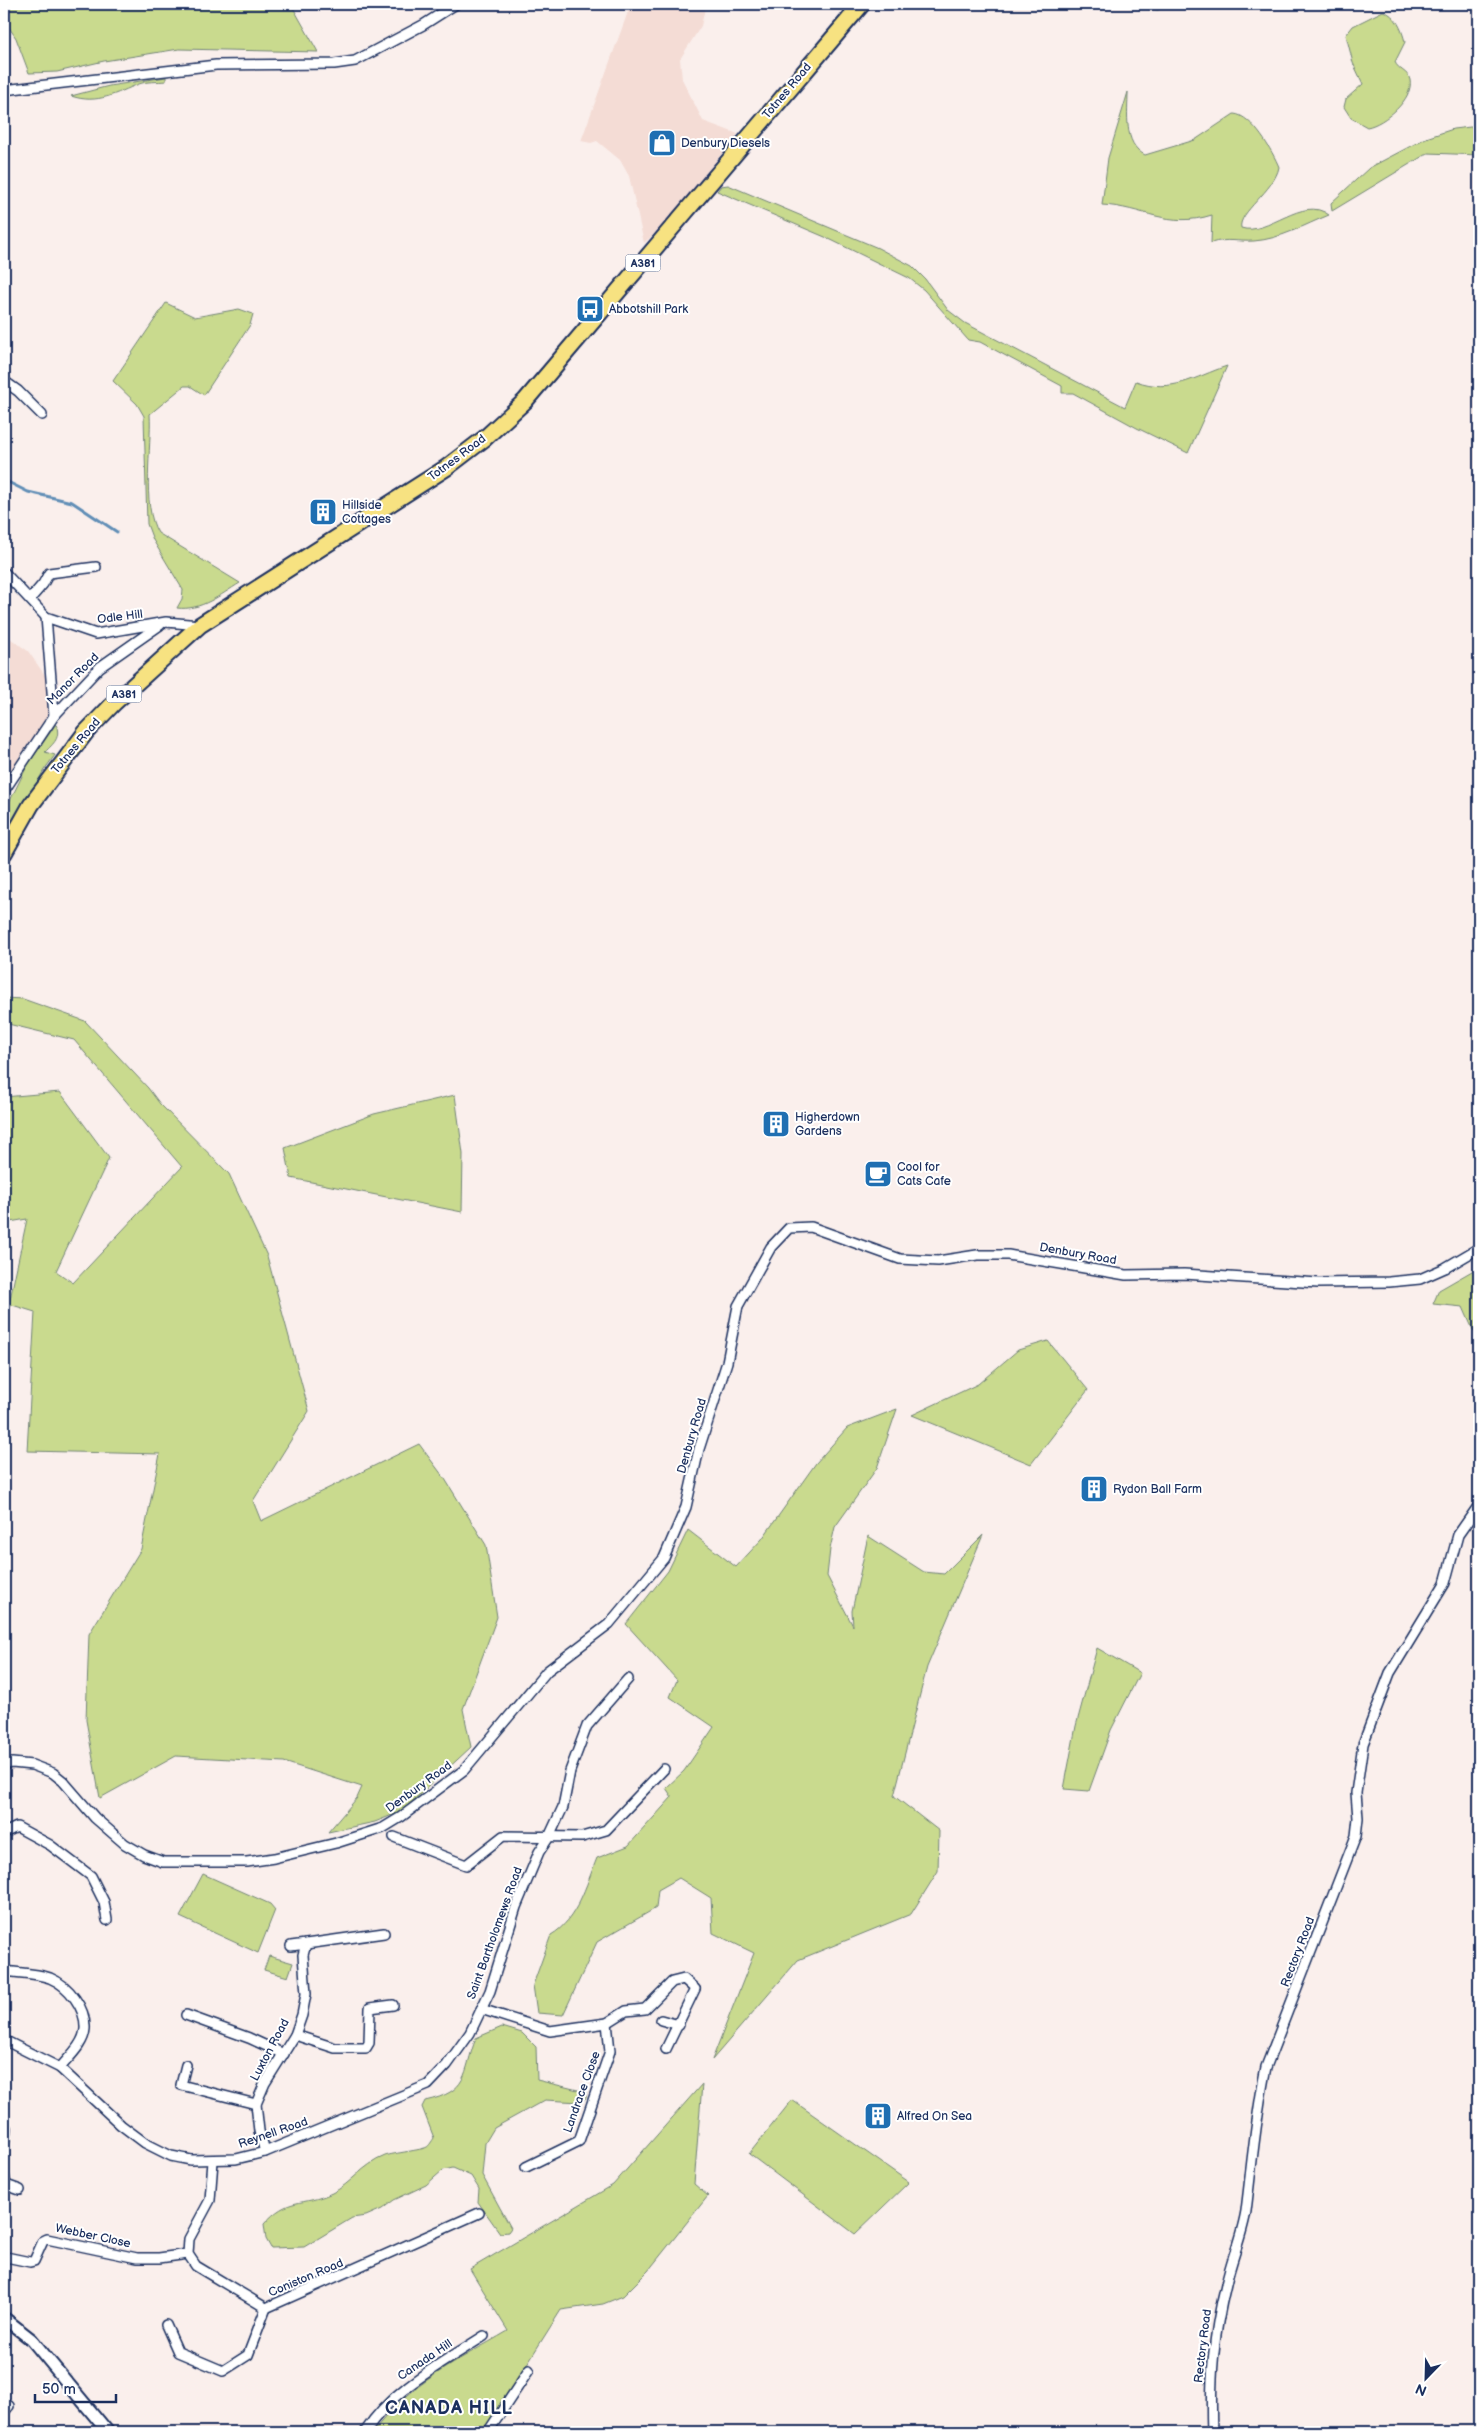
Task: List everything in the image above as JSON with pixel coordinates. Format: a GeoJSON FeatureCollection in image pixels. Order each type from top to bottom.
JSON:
{"type":"FeatureCollection","features":[{"type":"Feature","properties":{"kind":"main road","name":"Totnes Road"},"geometry":{"type":"LineString","coordinates":[[4,853],[31,805],[86,732],[114,703],[200,624],[446,468],[485,438],[525,400],[561,361],[859,7]]}},
{"type":"Feature","properties":{"kind":"street"},"geometry":{"type":"LineString","coordinates":[[4,90],[216,65],[334,64],[355,61],[423,25],[456,4]]}},
{"type":"Feature","properties":{"kind":"street"},"geometry":{"type":"LineString","coordinates":[[842,4],[859,7]]}},
{"type":"Feature","properties":{"kind":"street"},"geometry":{"type":"LineString","coordinates":[[4,382],[18,391],[42,415]]}},
{"type":"Feature","properties":{"kind":"street"},"geometry":{"type":"LineString","coordinates":[[30,599],[43,584],[49,573],[96,567]]}},
{"type":"Feature","properties":{"kind":"street","name":"Odle Hill"},"geometry":{"type":"LineString","coordinates":[[4,572],[46,616],[96,634],[160,625],[166,622],[200,624]]}},
{"type":"Feature","properties":{"kind":"street"},"geometry":{"type":"LineString","coordinates":[[46,616],[54,716]]}},
{"type":"Feature","properties":{"kind":"street","name":"Manor Road"},"geometry":{"type":"LineString","coordinates":[[4,791],[54,716],[100,667],[160,625]]}},
{"type":"Feature","properties":{"kind":"street","name":"Denbury Road"},"geometry":{"type":"LineString","coordinates":[[4,1764],[32,1765],[53,1773],[63,1781],[95,1818],[125,1844],[144,1855],[163,1862],[246,1862],[274,1858],[336,1843],[383,1828],[401,1817],[464,1770],[547,1671],[609,1624],[664,1558],[686,1507],[699,1450],[727,1362],[738,1306],[771,1247],[789,1228],[811,1227],[900,1259],[938,1261],[977,1255],[1008,1255],[1126,1275],[1184,1274],[1318,1283],[1388,1282],[1420,1279],[1445,1268],[1479,1248]]}},
{"type":"Feature","properties":{"kind":"street","name":"Rectory Road"},"geometry":{"type":"LineString","coordinates":[[1212,2432],[1211,2371],[1215,2338],[1226,2283],[1246,2210],[1258,2104],[1266,2067],[1356,1836],[1358,1818],[1356,1793],[1363,1744],[1390,1673],[1444,1583],[1458,1535],[1479,1505]]}},
{"type":"Feature","properties":{"kind":"street","name":"Saint Bartholomews Road"},"geometry":{"type":"LineString","coordinates":[[428,2085],[447,2065],[470,2034],[490,1991],[516,1907],[539,1852],[549,1837],[563,1808],[570,1771],[587,1726],[628,1679]]}},
{"type":"Feature","properties":{"kind":"street"},"geometry":{"type":"LineString","coordinates":[[394,1837],[466,1865],[504,1836],[582,1837],[606,1830],[664,1769]]}},
{"type":"Feature","properties":{"kind":"street"},"geometry":{"type":"LineString","coordinates":[[4,1833],[17,1827],[50,1845],[91,1876],[104,1902],[107,1920]]}},
{"type":"Feature","properties":{"kind":"street"},"geometry":{"type":"LineString","coordinates":[[291,1946],[384,1933]]}},
{"type":"Feature","properties":{"kind":"street","name":"Luxton Road"},"geometry":{"type":"LineString","coordinates":[[256,2104],[265,2083],[295,2035],[306,1994],[303,1955],[306,1944]]}},
{"type":"Feature","properties":{"kind":"street"},"geometry":{"type":"LineString","coordinates":[[4,1971],[50,1978],[68,1990],[82,2008],[85,2030],[79,2045],[60,2068]]}},
{"type":"Feature","properties":{"kind":"street"},"geometry":{"type":"LineString","coordinates":[[481,2008],[512,2018],[534,2028],[550,2031],[607,2023],[626,2011],[645,2009],[672,1982],[684,1979],[695,1989],[666,2049]]}},
{"type":"Feature","properties":{"kind":"street"},"geometry":{"type":"LineString","coordinates":[[295,2035],[335,2048],[366,2048],[370,2008],[393,2005]]}},
{"type":"Feature","properties":{"kind":"street"},"geometry":{"type":"LineString","coordinates":[[186,2015],[249,2038],[284,2054]]}},
{"type":"Feature","properties":{"kind":"street"},"geometry":{"type":"LineString","coordinates":[[661,2020],[679,2025]]}},
{"type":"Feature","properties":{"kind":"street","name":"Landrace Close"},"geometry":{"type":"LineString","coordinates":[[526,2167],[579,2141],[610,2051],[607,2023]]}},
{"type":"Feature","properties":{"kind":"street","name":"Reynell Road"},"geometry":{"type":"LineString","coordinates":[[4,2042],[60,2068],[121,2125],[145,2143],[171,2156],[191,2160],[236,2159],[265,2152],[428,2085]]}},
{"type":"Feature","properties":{"kind":"street"},"geometry":{"type":"LineString","coordinates":[[186,2065],[181,2085],[256,2104],[259,2131],[265,2152]]}},
{"type":"Feature","properties":{"kind":"street"},"geometry":{"type":"LineString","coordinates":[[4,2144],[6,2128]]}},
{"type":"Feature","properties":{"kind":"street"},"geometry":{"type":"LineString","coordinates":[[188,2254],[189,2239],[210,2200],[213,2161]]}},
{"type":"Feature","properties":{"kind":"street"},"geometry":{"type":"LineString","coordinates":[[4,2175],[6,2185],[20,2190]]}},
{"type":"Feature","properties":{"kind":"street","name":"Coniston Road"},"geometry":{"type":"LineString","coordinates":[[188,2254],[196,2266],[266,2308],[479,2213]]}},
{"type":"Feature","properties":{"kind":"street","name":"Webber Close"},"geometry":{"type":"LineString","coordinates":[[6,2257],[30,2262],[34,2260],[43,2241],[47,2239],[137,2258],[159,2258],[188,2254]]}},
{"type":"Feature","properties":{"kind":"street"},"geometry":{"type":"LineString","coordinates":[[166,2325],[178,2352],[223,2371],[248,2354],[266,2308]]}},
{"type":"Feature","properties":{"kind":"street"},"geometry":{"type":"LineString","coordinates":[[4,2318],[32,2340],[108,2432]]}},
{"type":"Feature","properties":{"kind":"street","name":"Canada Hill"},"geometry":{"type":"LineString","coordinates":[[365,2432],[376,2416],[413,2382],[484,2336]]}},
{"type":"Feature","properties":{"kind":"street"},"geometry":{"type":"LineString","coordinates":[[488,2432],[530,2370]]}},
{"type":"Feature","properties":{"kind":"street"},"geometry":{"type":"LineString","coordinates":[[4,2402],[9,2406],[4,2412]]}},
{"type":"Feature","properties":{"kind":"shaded area"},"geometry":{"type":"Polygon","coordinates":[[[629,4],[706,4],[701,26],[680,59],[682,79],[703,121],[738,134],[664,225],[644,243],[629,176],[620,160],[597,141],[591,143],[581,141],[629,9],[629,4]]]}},
{"type":"Feature","properties":{"kind":"shaded area"},"geometry":{"type":"Polygon","coordinates":[[[4,634],[28,651],[60,697],[54,716],[4,791],[4,634]]]}},
{"type":"Feature","properties":{"kind":"green space"},"geometry":{"type":"Polygon","coordinates":[[[4,4],[291,4],[318,52],[179,49],[104,61],[57,72],[29,73],[16,38],[4,20],[4,4]]]}},
{"type":"Feature","properties":{"kind":"green space"},"geometry":{"type":"Polygon","coordinates":[[[1108,4],[1168,4],[1158,10],[1108,4]]]}},
{"type":"Feature","properties":{"kind":"green space"},"geometry":{"type":"Polygon","coordinates":[[[1383,11],[1395,19],[1402,32],[1405,42],[1395,62],[1409,77],[1410,87],[1403,102],[1396,110],[1381,121],[1367,127],[1351,118],[1344,107],[1346,99],[1363,84],[1353,63],[1346,35],[1353,26],[1383,11]]]}},
{"type":"Feature","properties":{"kind":"green space"},"geometry":{"type":"Polygon","coordinates":[[[166,77],[166,81],[142,83],[98,99],[71,96],[109,86],[166,77]]]}},
{"type":"Feature","properties":{"kind":"green space"},"geometry":{"type":"Polygon","coordinates":[[[1128,92],[1128,127],[1130,136],[1138,150],[1145,155],[1195,140],[1234,114],[1241,116],[1255,127],[1267,144],[1279,167],[1271,184],[1245,215],[1241,222],[1241,228],[1262,227],[1308,209],[1319,210],[1329,215],[1274,238],[1254,241],[1227,240],[1211,243],[1212,215],[1196,219],[1169,219],[1130,209],[1102,205],[1108,158],[1128,92]]]}},
{"type":"Feature","properties":{"kind":"green space"},"geometry":{"type":"Polygon","coordinates":[[[1479,126],[1479,155],[1428,153],[1332,211],[1331,203],[1369,168],[1426,138],[1453,129],[1479,126]]]}},
{"type":"Feature","properties":{"kind":"green space"},"geometry":{"type":"Polygon","coordinates":[[[728,185],[878,248],[912,266],[925,279],[948,310],[965,323],[1125,407],[1136,381],[1149,385],[1172,385],[1227,366],[1188,453],[1073,393],[1062,393],[1062,386],[980,342],[968,340],[924,290],[909,278],[825,237],[717,191],[721,186],[728,185]]]}},
{"type":"Feature","properties":{"kind":"green space"},"geometry":{"type":"Polygon","coordinates":[[[166,303],[195,317],[239,309],[253,314],[250,325],[204,395],[190,386],[184,386],[150,414],[148,475],[150,507],[158,533],[240,583],[202,605],[186,608],[177,608],[182,599],[183,590],[153,540],[147,524],[144,416],[137,404],[113,381],[166,303]]]}},
{"type":"Feature","properties":{"kind":"green space"},"geometry":{"type":"Polygon","coordinates":[[[56,724],[57,737],[45,752],[55,755],[44,770],[4,843],[4,813],[27,766],[56,724]]]}},
{"type":"Feature","properties":{"kind":"green space"},"geometry":{"type":"Polygon","coordinates":[[[4,998],[23,999],[85,1021],[148,1088],[160,1104],[229,1174],[267,1256],[309,1411],[253,1501],[261,1521],[419,1444],[445,1479],[486,1545],[497,1617],[463,1709],[471,1747],[402,1811],[375,1822],[328,1832],[357,1798],[362,1787],[284,1762],[176,1756],[100,1798],[86,1720],[89,1634],[141,1549],[160,1454],[27,1451],[35,1312],[9,1304],[27,1219],[4,1223],[4,1097],[60,1092],[109,1158],[56,1271],[73,1283],[182,1167],[74,1040],[4,1023],[4,998]]]}},
{"type":"Feature","properties":{"kind":"green space"},"geometry":{"type":"Polygon","coordinates":[[[455,1095],[463,1154],[462,1212],[291,1178],[285,1148],[374,1114],[455,1095]]]}},
{"type":"Feature","properties":{"kind":"green space"},"geometry":{"type":"Polygon","coordinates":[[[1479,1267],[1479,1332],[1474,1332],[1463,1307],[1433,1304],[1439,1290],[1479,1267]]]}},
{"type":"Feature","properties":{"kind":"green space"},"geometry":{"type":"Polygon","coordinates":[[[1048,1341],[1088,1390],[1031,1464],[912,1415],[978,1384],[1018,1350],[1048,1341]]]}},
{"type":"Feature","properties":{"kind":"green space"},"geometry":{"type":"Polygon","coordinates":[[[897,1409],[877,1468],[835,1527],[827,1576],[853,1626],[852,1611],[868,1536],[924,1572],[944,1574],[983,1535],[927,1667],[894,1796],[939,1831],[938,1871],[911,1914],[798,1960],[712,2060],[754,1953],[713,1933],[711,1898],[679,1878],[658,1890],[656,1908],[597,1942],[563,2015],[537,2013],[533,1985],[551,1935],[568,1920],[580,1901],[597,1858],[628,1846],[672,1797],[666,1788],[684,1771],[714,1727],[670,1697],[677,1680],[626,1624],[668,1571],[688,1530],[736,1567],[762,1539],[816,1463],[847,1428],[897,1409]]]}},
{"type":"Feature","properties":{"kind":"green space"},"geometry":{"type":"Polygon","coordinates":[[[1097,1648],[1140,1673],[1111,1730],[1089,1791],[1064,1789],[1076,1726],[1097,1648]]]}},
{"type":"Feature","properties":{"kind":"green space"},"geometry":{"type":"Polygon","coordinates":[[[203,1874],[270,1904],[275,1910],[258,1953],[180,1917],[203,1874]]]}},
{"type":"Feature","properties":{"kind":"green space"},"geometry":{"type":"Polygon","coordinates":[[[269,1956],[293,1963],[288,1977],[264,1970],[269,1956]]]}},
{"type":"Feature","properties":{"kind":"green space"},"geometry":{"type":"Polygon","coordinates":[[[502,2027],[522,2033],[536,2047],[537,2080],[586,2092],[586,2098],[580,2102],[545,2100],[494,2128],[485,2143],[482,2175],[511,2228],[508,2232],[500,2233],[478,2202],[479,2189],[471,2176],[453,2168],[443,2170],[426,2185],[394,2200],[382,2209],[366,2216],[352,2218],[304,2247],[271,2248],[266,2239],[264,2224],[281,2209],[332,2193],[345,2185],[370,2164],[385,2156],[428,2146],[434,2138],[422,2107],[425,2101],[440,2097],[457,2086],[466,2072],[476,2038],[502,2027]]]}},
{"type":"Feature","properties":{"kind":"green space"},"geometry":{"type":"Polygon","coordinates":[[[702,2084],[694,2184],[708,2196],[648,2271],[623,2296],[603,2304],[561,2310],[484,2432],[373,2432],[403,2400],[435,2374],[508,2331],[470,2269],[613,2185],[702,2084]]]}},
{"type":"Feature","properties":{"kind":"green space"},"geometry":{"type":"Polygon","coordinates":[[[792,2100],[909,2182],[855,2234],[749,2154],[792,2100]]]}},
{"type":"Feature","properties":{"kind":"waterway"},"geometry":{"type":"LineString","coordinates":[[4,480],[28,492],[72,502],[117,532]]}},
{"type":"Feature","properties":{"kind":"place","name":"Denbury Diesels"},"geometry":{"type":"Point","coordinates":[662,143]}},
{"type":"Feature","properties":{"kind":"place","name":"Abbotshill Park"},"geometry":{"type":"Point","coordinates":[590,309]}},
{"type":"Feature","properties":{"kind":"place","name":"Hillside Cottages"},"geometry":{"type":"Point","coordinates":[323,512]}},
{"type":"Feature","properties":{"kind":"place","name":"Higherdown Gardens"},"geometry":{"type":"Point","coordinates":[776,1124]}},
{"type":"Feature","properties":{"kind":"place","name":"Cool for Cats Cafe"},"geometry":{"type":"Point","coordinates":[878,1174]}},
{"type":"Feature","properties":{"kind":"place","name":"Rydon Ball Farm"},"geometry":{"type":"Point","coordinates":[1094,1489]}},
{"type":"Feature","properties":{"kind":"place","name":"Alfred On Sea"},"geometry":{"type":"Point","coordinates":[878,2116]}},
{"type":"Feature","properties":{"kind":"district","name":"CANADA HILL"},"geometry":{"type":"Point","coordinates":[449,2408]}}]}
